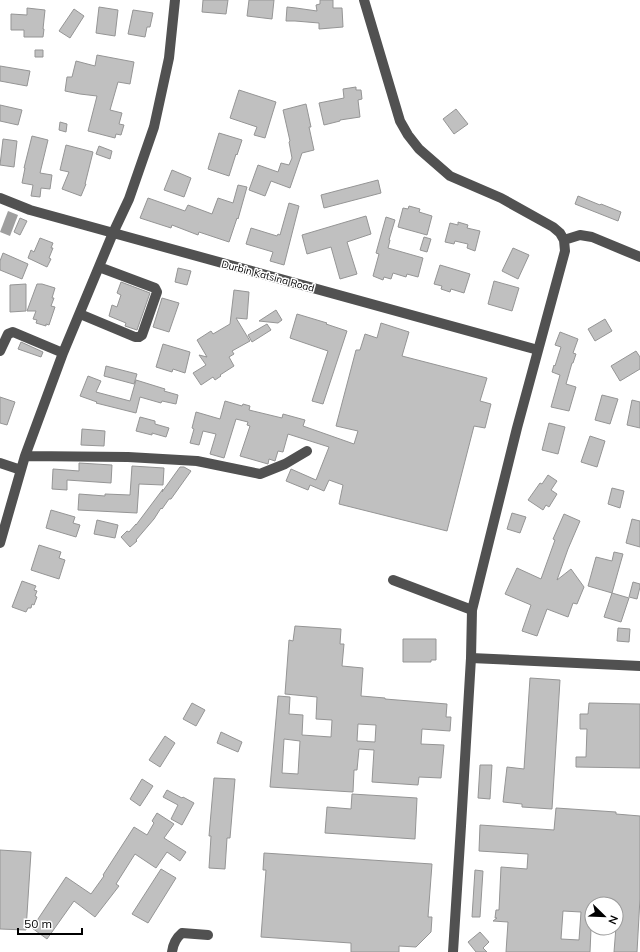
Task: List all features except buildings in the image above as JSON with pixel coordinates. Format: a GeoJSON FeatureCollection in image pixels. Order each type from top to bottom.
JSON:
{"type":"FeatureCollection","features":[{"type":"Feature","properties":{"kind":"street"},"geometry":{"type":"LineString","coordinates":[[0,543],[25,456],[63,353],[113,233],[129,199],[154,127],[168,58],[176,0]]}},
{"type":"Feature","properties":{"kind":"street"},"geometry":{"type":"LineString","coordinates":[[364,0],[400,121],[419,150],[450,176],[501,198],[552,227],[560,233],[564,240],[565,251],[517,428],[472,610],[471,658],[452,952]]}},
{"type":"Feature","properties":{"kind":"street","name":"Durbin Katsina Road"},"geometry":{"type":"LineString","coordinates":[[0,198],[30,210],[538,350]]}},
{"type":"Feature","properties":{"kind":"street"},"geometry":{"type":"LineString","coordinates":[[564,240],[580,235],[592,237],[640,257]]}},
{"type":"Feature","properties":{"kind":"street"},"geometry":{"type":"LineString","coordinates":[[80,314],[135,337],[139,337],[142,334],[157,292],[155,288],[99,267]]}},
{"type":"Feature","properties":{"kind":"street"},"geometry":{"type":"LineString","coordinates":[[0,351],[8,334],[13,332],[63,353]]}},
{"type":"Feature","properties":{"kind":"street"},"geometry":{"type":"LineString","coordinates":[[25,456],[128,457],[197,461],[260,474],[285,464],[307,451]]}},
{"type":"Feature","properties":{"kind":"street"},"geometry":{"type":"LineString","coordinates":[[0,463],[21,470]]}},
{"type":"Feature","properties":{"kind":"street"},"geometry":{"type":"LineString","coordinates":[[393,580],[472,610]]}},
{"type":"Feature","properties":{"kind":"street"},"geometry":{"type":"LineString","coordinates":[[471,658],[640,666]]}},
{"type":"Feature","properties":{"kind":"street"},"geometry":{"type":"LineString","coordinates":[[172,952],[177,937],[182,933],[208,936]]}},
{"type":"Feature","properties":{"kind":"shaded area"},"geometry":{"type":"Polygon","coordinates":[[[8,211],[18,215],[10,236],[0,232],[8,211]]]}}]}
